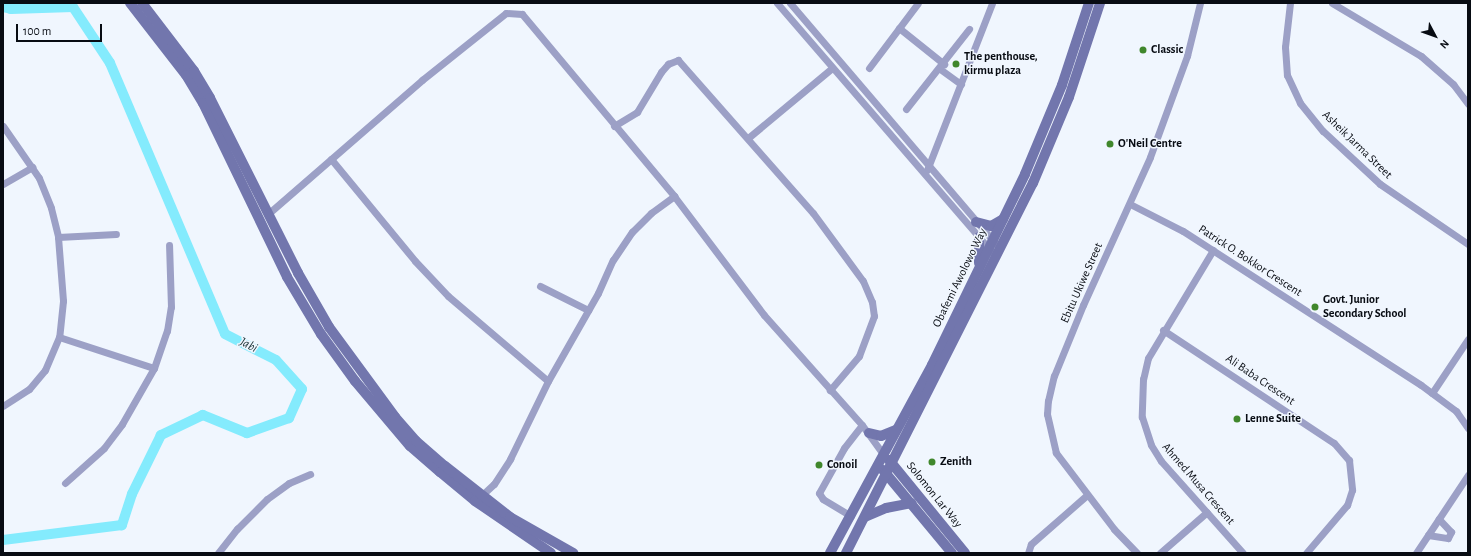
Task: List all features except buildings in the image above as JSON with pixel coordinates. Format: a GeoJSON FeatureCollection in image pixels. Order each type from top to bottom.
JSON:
{"type":"FeatureCollection","features":[{"type":"Feature","properties":{"kind":"main road"},"geometry":{"type":"LineString","coordinates":[[130,3],[186,75],[203,103],[287,277],[321,334],[355,382],[400,428],[445,466],[516,521],[573,553]]}},
{"type":"Feature","properties":{"kind":"main road"},"geometry":{"type":"LineString","coordinates":[[142,3],[194,72],[269,213],[298,273],[329,327],[400,428],[410,446],[475,501],[551,553]]}},
{"type":"Feature","properties":{"kind":"main road","name":"Obafemi Awolowo Way"},"geometry":{"type":"LineString","coordinates":[[830,553],[896,430],[1006,216],[1051,114],[1089,3]]}},
{"type":"Feature","properties":{"kind":"main road","name":"Obafemi Awolowo Way"},"geometry":{"type":"LineString","coordinates":[[846,553],[999,253],[1059,124],[1100,3]]}},
{"type":"Feature","properties":{"kind":"main road"},"geometry":{"type":"LineString","coordinates":[[976,222],[991,226],[1006,216]]}},
{"type":"Feature","properties":{"kind":"main road"},"geometry":{"type":"LineString","coordinates":[[973,281],[980,251],[979,237]]}},
{"type":"Feature","properties":{"kind":"main road"},"geometry":{"type":"LineString","coordinates":[[869,434],[881,436],[896,430]]}},
{"type":"Feature","properties":{"kind":"main road","name":"Solomon Lar Way"},"geometry":{"type":"LineString","coordinates":[[883,454],[965,553]]}},
{"type":"Feature","properties":{"kind":"main road","name":"Solomon Lar Way"},"geometry":{"type":"LineString","coordinates":[[878,464],[912,503],[952,553]]}},
{"type":"Feature","properties":{"kind":"main road"},"geometry":{"type":"LineString","coordinates":[[865,517],[886,508],[912,503]]}},
{"type":"Feature","properties":{"kind":"street"},"geometry":{"type":"LineString","coordinates":[[777,3],[979,237],[991,245],[999,253]]}},
{"type":"Feature","properties":{"kind":"street"},"geometry":{"type":"LineString","coordinates":[[790,3],[976,222],[991,245]]}},
{"type":"Feature","properties":{"kind":"street"},"geometry":{"type":"LineString","coordinates":[[869,68],[918,3]]}},
{"type":"Feature","properties":{"kind":"street"},"geometry":{"type":"LineString","coordinates":[[926,174],[992,3]]}},
{"type":"Feature","properties":{"kind":"street","name":"Ebitu Ukiwe Street"},"geometry":{"type":"LineString","coordinates":[[1136,553],[1087,495],[1056,453],[1047,414],[1048,401],[1054,376],[1083,305],[1130,204],[1187,56],[1200,3]]}},
{"type":"Feature","properties":{"kind":"street","name":"Asheik Jarma Street"},"geometry":{"type":"LineString","coordinates":[[1290,3],[1284,47],[1287,75],[1300,103],[1323,131],[1380,184],[1468,244]]}},
{"type":"Feature","properties":{"kind":"street"},"geometry":{"type":"LineString","coordinates":[[1332,3],[1421,56],[1454,84],[1468,104]]}},
{"type":"Feature","properties":{"kind":"street"},"geometry":{"type":"LineString","coordinates":[[269,213],[422,80],[509,12],[522,14],[674,196],[764,315],[862,425],[883,454]]}},
{"type":"Feature","properties":{"kind":"street"},"geometry":{"type":"LineString","coordinates":[[899,28],[961,84]]}},
{"type":"Feature","properties":{"kind":"street"},"geometry":{"type":"LineString","coordinates":[[906,109],[942,66],[969,29]]}},
{"type":"Feature","properties":{"kind":"street"},"geometry":{"type":"LineString","coordinates":[[614,126],[637,112],[661,72],[668,64],[678,60],[813,213],[863,281],[872,302],[874,316],[859,356],[830,390]]}},
{"type":"Feature","properties":{"kind":"street"},"geometry":{"type":"LineString","coordinates":[[748,138],[832,68]]}},
{"type":"Feature","properties":{"kind":"street"},"geometry":{"type":"LineString","coordinates":[[3,126],[32,167],[48,200],[58,237],[63,301],[59,337],[51,358],[37,381],[14,401],[3,406]]}},
{"type":"Feature","properties":{"kind":"street"},"geometry":{"type":"LineString","coordinates":[[331,159],[415,261],[448,296],[548,381]]}},
{"type":"Feature","properties":{"kind":"street"},"geometry":{"type":"LineString","coordinates":[[3,184],[32,167]]}},
{"type":"Feature","properties":{"kind":"street"},"geometry":{"type":"LineString","coordinates":[[482,495],[494,484],[510,459],[548,381],[588,310],[613,260],[632,232],[651,213],[674,196]]}},
{"type":"Feature","properties":{"kind":"street","name":"Patrick O. Bokkor Crescent"},"geometry":{"type":"LineString","coordinates":[[1130,204],[1165,221],[1213,250],[1432,393],[1456,411],[1468,428]]}},
{"type":"Feature","properties":{"kind":"street"},"geometry":{"type":"LineString","coordinates":[[58,237],[116,234]]}},
{"type":"Feature","properties":{"kind":"street"},"geometry":{"type":"LineString","coordinates":[[65,483],[104,448],[122,424],[154,368],[167,331],[171,307],[169,246]]}},
{"type":"Feature","properties":{"kind":"street","name":"Ahmed Musa Crescent"},"geometry":{"type":"LineString","coordinates":[[1213,250],[1163,330],[1148,358],[1143,379],[1142,417],[1145,433],[1161,461],[1243,553]]}},
{"type":"Feature","properties":{"kind":"street"},"geometry":{"type":"LineString","coordinates":[[540,286],[588,310]]}},
{"type":"Feature","properties":{"kind":"street","name":"Ali Baba Crescent"},"geometry":{"type":"LineString","coordinates":[[1163,330],[1334,443],[1350,460],[1352,490],[1346,505],[1306,553]]}},
{"type":"Feature","properties":{"kind":"street"},"geometry":{"type":"LineString","coordinates":[[59,337],[154,368]]}},
{"type":"Feature","properties":{"kind":"street"},"geometry":{"type":"LineString","coordinates":[[1432,393],[1465,350],[1468,339]]}},
{"type":"Feature","properties":{"kind":"street"},"geometry":{"type":"LineString","coordinates":[[851,516],[823,499],[819,493],[844,448],[862,425]]}},
{"type":"Feature","properties":{"kind":"street"},"geometry":{"type":"LineString","coordinates":[[218,553],[237,529],[268,499],[289,483],[310,474]]}},
{"type":"Feature","properties":{"kind":"street"},"geometry":{"type":"LineString","coordinates":[[1416,553],[1467,479]]}},
{"type":"Feature","properties":{"kind":"street"},"geometry":{"type":"LineString","coordinates":[[1028,553],[1032,544],[1087,495]]}},
{"type":"Feature","properties":{"kind":"street"},"geometry":{"type":"LineString","coordinates":[[1160,553],[1207,512]]}},
{"type":"Feature","properties":{"kind":"street"},"geometry":{"type":"LineString","coordinates":[[1428,535],[1448,538],[1451,532],[1439,519]]}},
{"type":"Feature","properties":{"kind":"waterway","name":"Jabi"},"geometry":{"type":"LineString","coordinates":[[3,7],[11,9],[73,7],[110,63],[225,334],[276,360],[302,389],[289,418],[247,433],[203,415],[161,435],[132,494],[122,525],[3,540]]}},
{"type":"Feature","properties":{"kind":"place","name":"Classic"},"geometry":{"type":"Point","coordinates":[1143,50]}},
{"type":"Feature","properties":{"kind":"place","name":"The penthouse, kirmu plaza"},"geometry":{"type":"Point","coordinates":[956,64]}},
{"type":"Feature","properties":{"kind":"place","name":"O'Neil Centre"},"geometry":{"type":"Point","coordinates":[1110,144]}},
{"type":"Feature","properties":{"kind":"place","name":"Govt. Junior Secondary School"},"geometry":{"type":"Point","coordinates":[1315,307]}},
{"type":"Feature","properties":{"kind":"place","name":"Lenne Suite"},"geometry":{"type":"Point","coordinates":[1237,419]}},
{"type":"Feature","properties":{"kind":"place","name":"Zenith"},"geometry":{"type":"Point","coordinates":[932,462]}},
{"type":"Feature","properties":{"kind":"place","name":"Conoil"},"geometry":{"type":"Point","coordinates":[819,465]}}]}
